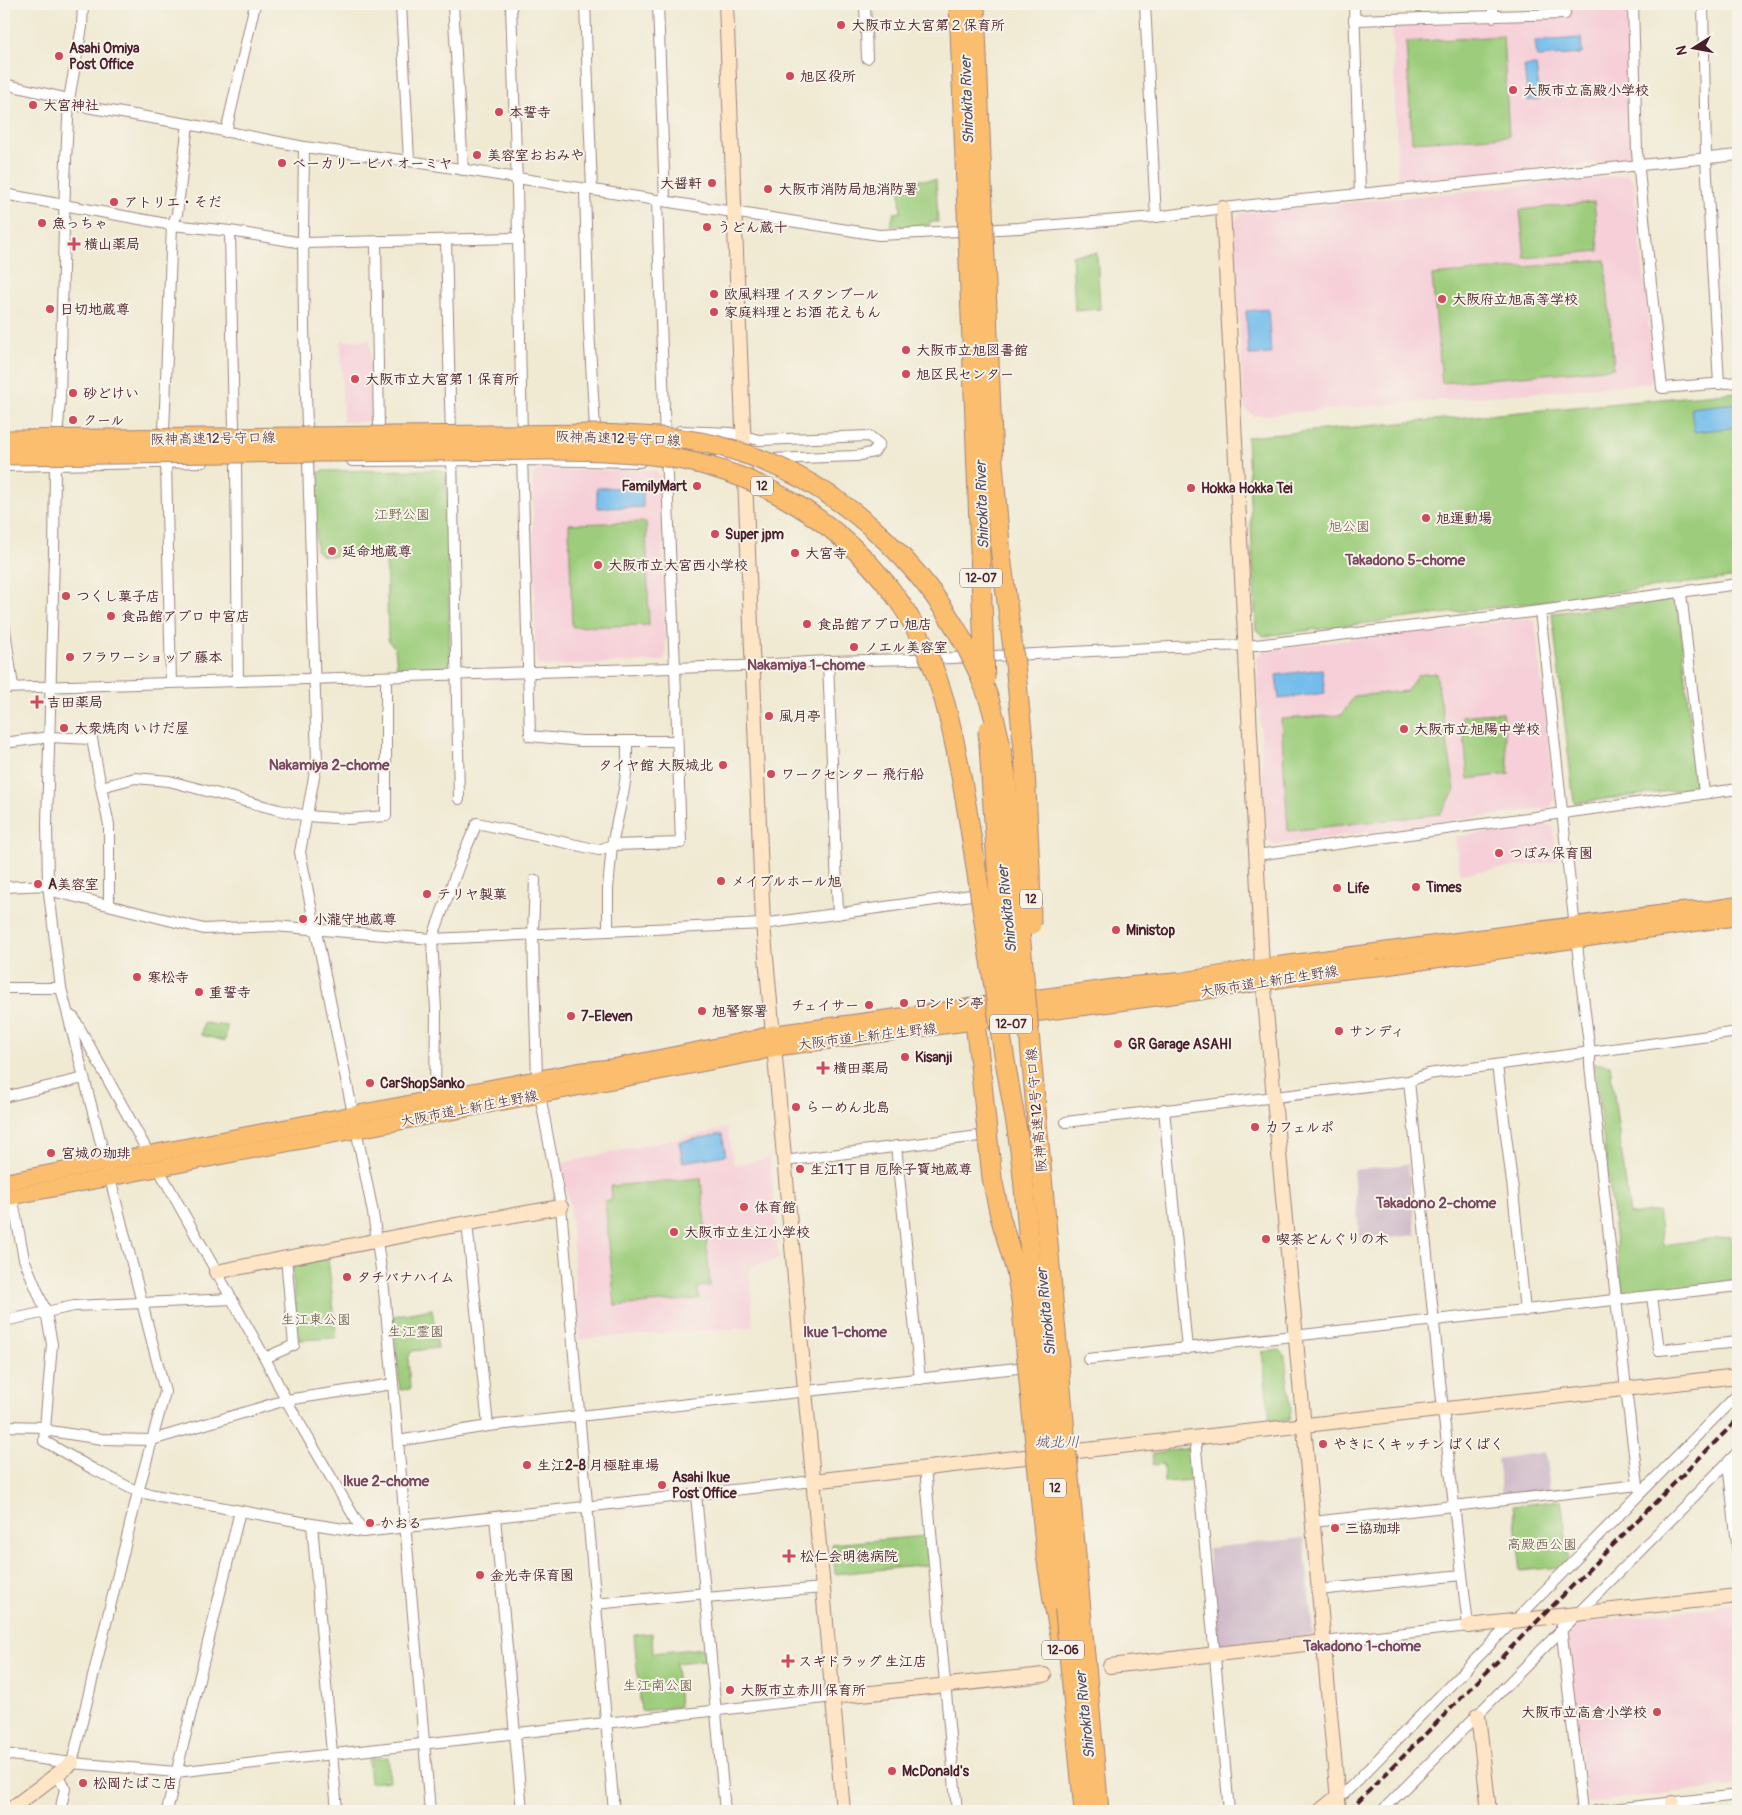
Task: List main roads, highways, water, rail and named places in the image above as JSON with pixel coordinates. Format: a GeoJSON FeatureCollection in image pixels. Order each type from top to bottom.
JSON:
{"type":"FeatureCollection","features":[{"type":"Feature","properties":{"kind":"highway","name":"12-07"},"geometry":{"type":"LineString","coordinates":[[959,4],[985,680],[991,788],[1020,1152]]}},
{"type":"Feature","properties":{"kind":"highway","name":"12"},"geometry":{"type":"LineString","coordinates":[[974,4],[993,463],[1001,556],[1024,750],[1030,895],[1030,1048]]}},
{"type":"Feature","properties":{"kind":"highway","name":"阪神高速12号守口線"},"geometry":{"type":"LineString","coordinates":[[4,440],[598,434],[653,437],[712,444],[761,459],[817,488],[875,530],[916,572],[943,608],[968,650],[986,692],[996,726],[1006,776],[1099,1811]]}},
{"type":"Feature","properties":{"kind":"highway","name":"阪神高速12号守口線"},"geometry":{"type":"LineString","coordinates":[[4,455],[550,450],[622,452],[675,458],[720,470],[750,481],[787,498],[816,516],[864,557],[898,599],[920,636],[943,692],[958,754],[1020,1152],[1054,1483],[1084,1811]]}},
{"type":"Feature","properties":{"kind":"highway","name":"12-06"},"geometry":{"type":"LineString","coordinates":[[978,1014],[980,1064],[992,1178],[1000,1216],[1016,1271],[1021,1300],[1050,1582],[1074,1699]]}},
{"type":"Feature","properties":{"kind":"main road","name":"大阪市道上新庄生野線"},"geometry":{"type":"LineString","coordinates":[[1575,932],[1680,910],[1711,909],[1738,905]]}},
{"type":"Feature","properties":{"kind":"main road","name":"大阪市道上新庄生野線"},"geometry":{"type":"LineString","coordinates":[[108,1170],[149,1154],[355,1122],[538,1087],[755,1053],[773,1041],[921,1030],[978,1014],[1056,1003],[1132,985],[1263,974],[1575,932],[1738,917]]}},
{"type":"Feature","properties":{"kind":"main road","name":"大阪市道上新庄生野線"},"geometry":{"type":"LineString","coordinates":[[6,1187],[108,1170],[158,1168],[355,1122],[435,1099],[538,1087]]}},
{"type":"Feature","properties":{"kind":"water"},"geometry":{"type":"Polygon","coordinates":[[[1581,38],[1582,54],[1537,57],[1535,41],[1581,38]]]}},
{"type":"Feature","properties":{"kind":"water"},"geometry":{"type":"Polygon","coordinates":[[[1536,65],[1540,99],[1528,101],[1524,66],[1536,65]]]}},
{"type":"Feature","properties":{"kind":"water"},"geometry":{"type":"Polygon","coordinates":[[[1268,309],[1271,354],[1249,355],[1246,311],[1268,309]]]}},
{"type":"Feature","properties":{"kind":"water"},"geometry":{"type":"Polygon","coordinates":[[[1735,403],[1738,427],[1694,432],[1691,408],[1735,403]]]}},
{"type":"Feature","properties":{"kind":"water"},"geometry":{"type":"Polygon","coordinates":[[[643,487],[643,507],[597,508],[597,488],[643,487]]]}},
{"type":"Feature","properties":{"kind":"water"},"geometry":{"type":"Polygon","coordinates":[[[1322,669],[1325,693],[1279,699],[1276,675],[1322,669]]]}},
{"type":"Feature","properties":{"kind":"water"},"geometry":{"type":"Polygon","coordinates":[[[722,1134],[726,1155],[683,1162],[679,1142],[722,1134]]]}},
{"type":"Feature","properties":{"kind":"railway"},"geometry":{"type":"LineString","coordinates":[[1349,1811],[1738,1419]]}},
{"type":"Feature","properties":{"kind":"place","name":"大阪市立大宮第２保育所"},"geometry":{"type":"Point","coordinates":[841,25]}},
{"type":"Feature","properties":{"kind":"place","name":"Asahi Omiya Post Office"},"geometry":{"type":"Point","coordinates":[59,56]}},
{"type":"Feature","properties":{"kind":"place","name":"旭区役所"},"geometry":{"type":"Point","coordinates":[790,76]}},
{"type":"Feature","properties":{"kind":"place","name":"大阪市立高殿小学校"},"geometry":{"type":"Point","coordinates":[1513,90]}},
{"type":"Feature","properties":{"kind":"place","name":"大宮神社"},"geometry":{"type":"Point","coordinates":[33,105]}},
{"type":"Feature","properties":{"kind":"place","name":"本誓寺"},"geometry":{"type":"Point","coordinates":[499,112]}},
{"type":"Feature","properties":{"kind":"place","name":"美容室おおみや"},"geometry":{"type":"Point","coordinates":[477,155]}},
{"type":"Feature","properties":{"kind":"place","name":"ベーカリー ビバ オーミヤ"},"geometry":{"type":"Point","coordinates":[282,163]}},
{"type":"Feature","properties":{"kind":"place","name":"大醤軒"},"geometry":{"type":"Point","coordinates":[712,183]}},
{"type":"Feature","properties":{"kind":"place","name":"大阪市消防局旭消防署"},"geometry":{"type":"Point","coordinates":[768,189]}},
{"type":"Feature","properties":{"kind":"place","name":"アトリエ・そだ"},"geometry":{"type":"Point","coordinates":[114,202]}},
{"type":"Feature","properties":{"kind":"place","name":"魚っちゃ"},"geometry":{"type":"Point","coordinates":[42,223]}},
{"type":"Feature","properties":{"kind":"place","name":"うどん蔵十"},"geometry":{"type":"Point","coordinates":[707,227]}},
{"type":"Feature","properties":{"kind":"place","name":"横山薬局"},"geometry":{"type":"Point","coordinates":[74,244]}},
{"type":"Feature","properties":{"kind":"place","name":"欧風料理 イスタンブール"},"geometry":{"type":"Point","coordinates":[714,294]}},
{"type":"Feature","properties":{"kind":"place","name":"大阪府立旭高等学校"},"geometry":{"type":"Point","coordinates":[1442,299]}},
{"type":"Feature","properties":{"kind":"place","name":"日切地蔵尊"},"geometry":{"type":"Point","coordinates":[50,309]}},
{"type":"Feature","properties":{"kind":"place","name":"家庭料理とお酒 花えもん"},"geometry":{"type":"Point","coordinates":[714,312]}},
{"type":"Feature","properties":{"kind":"place","name":"大阪市立旭図書館"},"geometry":{"type":"Point","coordinates":[906,350]}},
{"type":"Feature","properties":{"kind":"place","name":"旭区民センター"},"geometry":{"type":"Point","coordinates":[906,374]}},
{"type":"Feature","properties":{"kind":"place","name":"大阪市立大宮第１保育所"},"geometry":{"type":"Point","coordinates":[355,379]}},
{"type":"Feature","properties":{"kind":"place","name":"砂どけい"},"geometry":{"type":"Point","coordinates":[73,393]}},
{"type":"Feature","properties":{"kind":"place","name":"クール"},"geometry":{"type":"Point","coordinates":[73,420]}},
{"type":"Feature","properties":{"kind":"place","name":"FamilyMart"},"geometry":{"type":"Point","coordinates":[697,486]}},
{"type":"Feature","properties":{"kind":"place","name":"Hokka Hokka Tei"},"geometry":{"type":"Point","coordinates":[1191,488]}},
{"type":"Feature","properties":{"kind":"place","name":"旭運動場"},"geometry":{"type":"Point","coordinates":[1426,518]}},
{"type":"Feature","properties":{"kind":"place","name":"Super jpm"},"geometry":{"type":"Point","coordinates":[715,534]}},
{"type":"Feature","properties":{"kind":"place","name":"延命地蔵尊"},"geometry":{"type":"Point","coordinates":[332,551]}},
{"type":"Feature","properties":{"kind":"place","name":"大宮寺"},"geometry":{"type":"Point","coordinates":[795,553]}},
{"type":"Feature","properties":{"kind":"place","name":"大阪市立大宮西小学校"},"geometry":{"type":"Point","coordinates":[598,565]}},
{"type":"Feature","properties":{"kind":"place","name":"つくし菓子店"},"geometry":{"type":"Point","coordinates":[66,596]}},
{"type":"Feature","properties":{"kind":"place","name":"食品館アプロ 中宮店"},"geometry":{"type":"Point","coordinates":[111,616]}},
{"type":"Feature","properties":{"kind":"place","name":"食品館アプロ 旭店"},"geometry":{"type":"Point","coordinates":[807,624]}},
{"type":"Feature","properties":{"kind":"place","name":"ノエル美容室"},"geometry":{"type":"Point","coordinates":[854,647]}},
{"type":"Feature","properties":{"kind":"place","name":"フラワーショップ 藤本"},"geometry":{"type":"Point","coordinates":[70,657]}},
{"type":"Feature","properties":{"kind":"place","name":"吉田薬局"},"geometry":{"type":"Point","coordinates":[37,702]}},
{"type":"Feature","properties":{"kind":"place","name":"風月亭"},"geometry":{"type":"Point","coordinates":[769,716]}},
{"type":"Feature","properties":{"kind":"place","name":"大衆焼肉 いけだ屋"},"geometry":{"type":"Point","coordinates":[64,728]}},
{"type":"Feature","properties":{"kind":"place","name":"大阪市立旭陽中学校"},"geometry":{"type":"Point","coordinates":[1404,729]}},
{"type":"Feature","properties":{"kind":"place","name":"タイヤ館 大阪城北"},"geometry":{"type":"Point","coordinates":[723,765]}},
{"type":"Feature","properties":{"kind":"place","name":"ワークセンター 飛行船"},"geometry":{"type":"Point","coordinates":[771,774]}},
{"type":"Feature","properties":{"kind":"place","name":"つぼみ保育園"},"geometry":{"type":"Point","coordinates":[1499,853]}},
{"type":"Feature","properties":{"kind":"place","name":"メイプルホール旭"},"geometry":{"type":"Point","coordinates":[721,881]}},
{"type":"Feature","properties":{"kind":"place","name":"A美容室"},"geometry":{"type":"Point","coordinates":[38,884]}},
{"type":"Feature","properties":{"kind":"place","name":"Times"},"geometry":{"type":"Point","coordinates":[1416,887]}},
{"type":"Feature","properties":{"kind":"place","name":"Life"},"geometry":{"type":"Point","coordinates":[1337,888]}},
{"type":"Feature","properties":{"kind":"place","name":"テリヤ製菓"},"geometry":{"type":"Point","coordinates":[427,894]}},
{"type":"Feature","properties":{"kind":"place","name":"小瀧守地蔵尊"},"geometry":{"type":"Point","coordinates":[303,919]}},
{"type":"Feature","properties":{"kind":"place","name":"Ministop"},"geometry":{"type":"Point","coordinates":[1116,930]}},
{"type":"Feature","properties":{"kind":"place","name":"寒松寺"},"geometry":{"type":"Point","coordinates":[137,977]}},
{"type":"Feature","properties":{"kind":"place","name":"重誓寺"},"geometry":{"type":"Point","coordinates":[199,992]}},
{"type":"Feature","properties":{"kind":"place","name":"ロンドン亭"},"geometry":{"type":"Point","coordinates":[904,1003]}},
{"type":"Feature","properties":{"kind":"place","name":"チェイサー"},"geometry":{"type":"Point","coordinates":[869,1005]}},
{"type":"Feature","properties":{"kind":"place","name":"旭警察署"},"geometry":{"type":"Point","coordinates":[702,1011]}},
{"type":"Feature","properties":{"kind":"place","name":"7-Eleven"},"geometry":{"type":"Point","coordinates":[571,1016]}},
{"type":"Feature","properties":{"kind":"place","name":"サンディ"},"geometry":{"type":"Point","coordinates":[1339,1031]}},
{"type":"Feature","properties":{"kind":"place","name":"GR Garage ASAHI"},"geometry":{"type":"Point","coordinates":[1118,1044]}},
{"type":"Feature","properties":{"kind":"place","name":"Kisanji"},"geometry":{"type":"Point","coordinates":[905,1057]}},
{"type":"Feature","properties":{"kind":"place","name":"横田薬局"},"geometry":{"type":"Point","coordinates":[823,1068]}},
{"type":"Feature","properties":{"kind":"place","name":"CarShopSanko"},"geometry":{"type":"Point","coordinates":[370,1083]}},
{"type":"Feature","properties":{"kind":"place","name":"らーめん北島"},"geometry":{"type":"Point","coordinates":[796,1107]}},
{"type":"Feature","properties":{"kind":"place","name":"カフェルポ"},"geometry":{"type":"Point","coordinates":[1255,1127]}},
{"type":"Feature","properties":{"kind":"place","name":"宮城の珈琲"},"geometry":{"type":"Point","coordinates":[51,1153]}},
{"type":"Feature","properties":{"kind":"place","name":"生江1丁目 厄除子寶地蔵尊"},"geometry":{"type":"Point","coordinates":[800,1169]}},
{"type":"Feature","properties":{"kind":"place","name":"体育館"},"geometry":{"type":"Point","coordinates":[744,1207]}},
{"type":"Feature","properties":{"kind":"place","name":"大阪市立生江小学校"},"geometry":{"type":"Point","coordinates":[674,1232]}},
{"type":"Feature","properties":{"kind":"place","name":"喫茶どんぐりの木"},"geometry":{"type":"Point","coordinates":[1266,1239]}},
{"type":"Feature","properties":{"kind":"place","name":"タチバナハイム"},"geometry":{"type":"Point","coordinates":[347,1277]}},
{"type":"Feature","properties":{"kind":"place","name":"やきにくキッチン ぱくぱく"},"geometry":{"type":"Point","coordinates":[1323,1444]}},
{"type":"Feature","properties":{"kind":"place","name":"生江2-8 月極駐車場"},"geometry":{"type":"Point","coordinates":[527,1465]}},
{"type":"Feature","properties":{"kind":"place","name":"Asahi Ikue Post Office"},"geometry":{"type":"Point","coordinates":[662,1485]}},
{"type":"Feature","properties":{"kind":"place","name":"かおる"},"geometry":{"type":"Point","coordinates":[370,1523]}},
{"type":"Feature","properties":{"kind":"place","name":"三協珈琲"},"geometry":{"type":"Point","coordinates":[1335,1528]}},
{"type":"Feature","properties":{"kind":"place","name":"松仁会明徳病院"},"geometry":{"type":"Point","coordinates":[789,1556]}},
{"type":"Feature","properties":{"kind":"place","name":"金光寺保育園"},"geometry":{"type":"Point","coordinates":[480,1575]}},
{"type":"Feature","properties":{"kind":"place","name":"スギドラッグ 生江店"},"geometry":{"type":"Point","coordinates":[788,1661]}},
{"type":"Feature","properties":{"kind":"place","name":"大阪市立赤川保育所"},"geometry":{"type":"Point","coordinates":[730,1690]}},
{"type":"Feature","properties":{"kind":"place","name":"大阪市立高倉小学校"},"geometry":{"type":"Point","coordinates":[1657,1712]}},
{"type":"Feature","properties":{"kind":"place","name":"McDonald's"},"geometry":{"type":"Point","coordinates":[892,1771]}},
{"type":"Feature","properties":{"kind":"place","name":"松岡たばこ店"},"geometry":{"type":"Point","coordinates":[83,1783]}},
{"type":"Feature","properties":{"kind":"district","name":"Takadono 5-chome"},"geometry":{"type":"Point","coordinates":[1405,560]}},
{"type":"Feature","properties":{"kind":"district","name":"Nakamiya 1-chome"},"geometry":{"type":"Point","coordinates":[806,665]}},
{"type":"Feature","properties":{"kind":"district","name":"Nakamiya 2-chome"},"geometry":{"type":"Point","coordinates":[329,765]}},
{"type":"Feature","properties":{"kind":"district","name":"Takadono 2-chome"},"geometry":{"type":"Point","coordinates":[1436,1203]}},
{"type":"Feature","properties":{"kind":"district","name":"Ikue 1-chome"},"geometry":{"type":"Point","coordinates":[845,1332]}},
{"type":"Feature","properties":{"kind":"district","name":"Ikue 2-chome"},"geometry":{"type":"Point","coordinates":[386,1481]}},
{"type":"Feature","properties":{"kind":"district","name":"Takadono 1-chome"},"geometry":{"type":"Point","coordinates":[1362,1646]}},
{"type":"Feature","properties":{"kind":"water label","name":"Shirokita River"},"geometry":{"type":"Point","coordinates":[967,100]}},
{"type":"Feature","properties":{"kind":"water label","name":"Shirokita River"},"geometry":{"type":"Point","coordinates":[982,505]}},
{"type":"Feature","properties":{"kind":"water label","name":"Shirokita River"},"geometry":{"type":"Point","coordinates":[1007,909]}},
{"type":"Feature","properties":{"kind":"water label","name":"Shirokita River"},"geometry":{"type":"Point","coordinates":[1046,1312]}},
{"type":"Feature","properties":{"kind":"water label","name":"城北川"},"geometry":{"type":"Point","coordinates":[1057,1442]}},
{"type":"Feature","properties":{"kind":"water label","name":"Shirokita River"},"geometry":{"type":"Point","coordinates":[1085,1715]}},
{"type":"Feature","properties":{"kind":"park label","name":"江野公園"},"geometry":{"type":"Point","coordinates":[402,514]}},
{"type":"Feature","properties":{"kind":"park label","name":"旭公園"},"geometry":{"type":"Point","coordinates":[1349,526]}},
{"type":"Feature","properties":{"kind":"park label","name":"生江東公園"},"geometry":{"type":"Point","coordinates":[316,1319]}},
{"type":"Feature","properties":{"kind":"park label","name":"生江霊園"},"geometry":{"type":"Point","coordinates":[416,1331]}},
{"type":"Feature","properties":{"kind":"park label","name":"高殿西公園"},"geometry":{"type":"Point","coordinates":[1542,1544]}},
{"type":"Feature","properties":{"kind":"park label","name":"生江南公園"},"geometry":{"type":"Point","coordinates":[658,1685]}}]}
